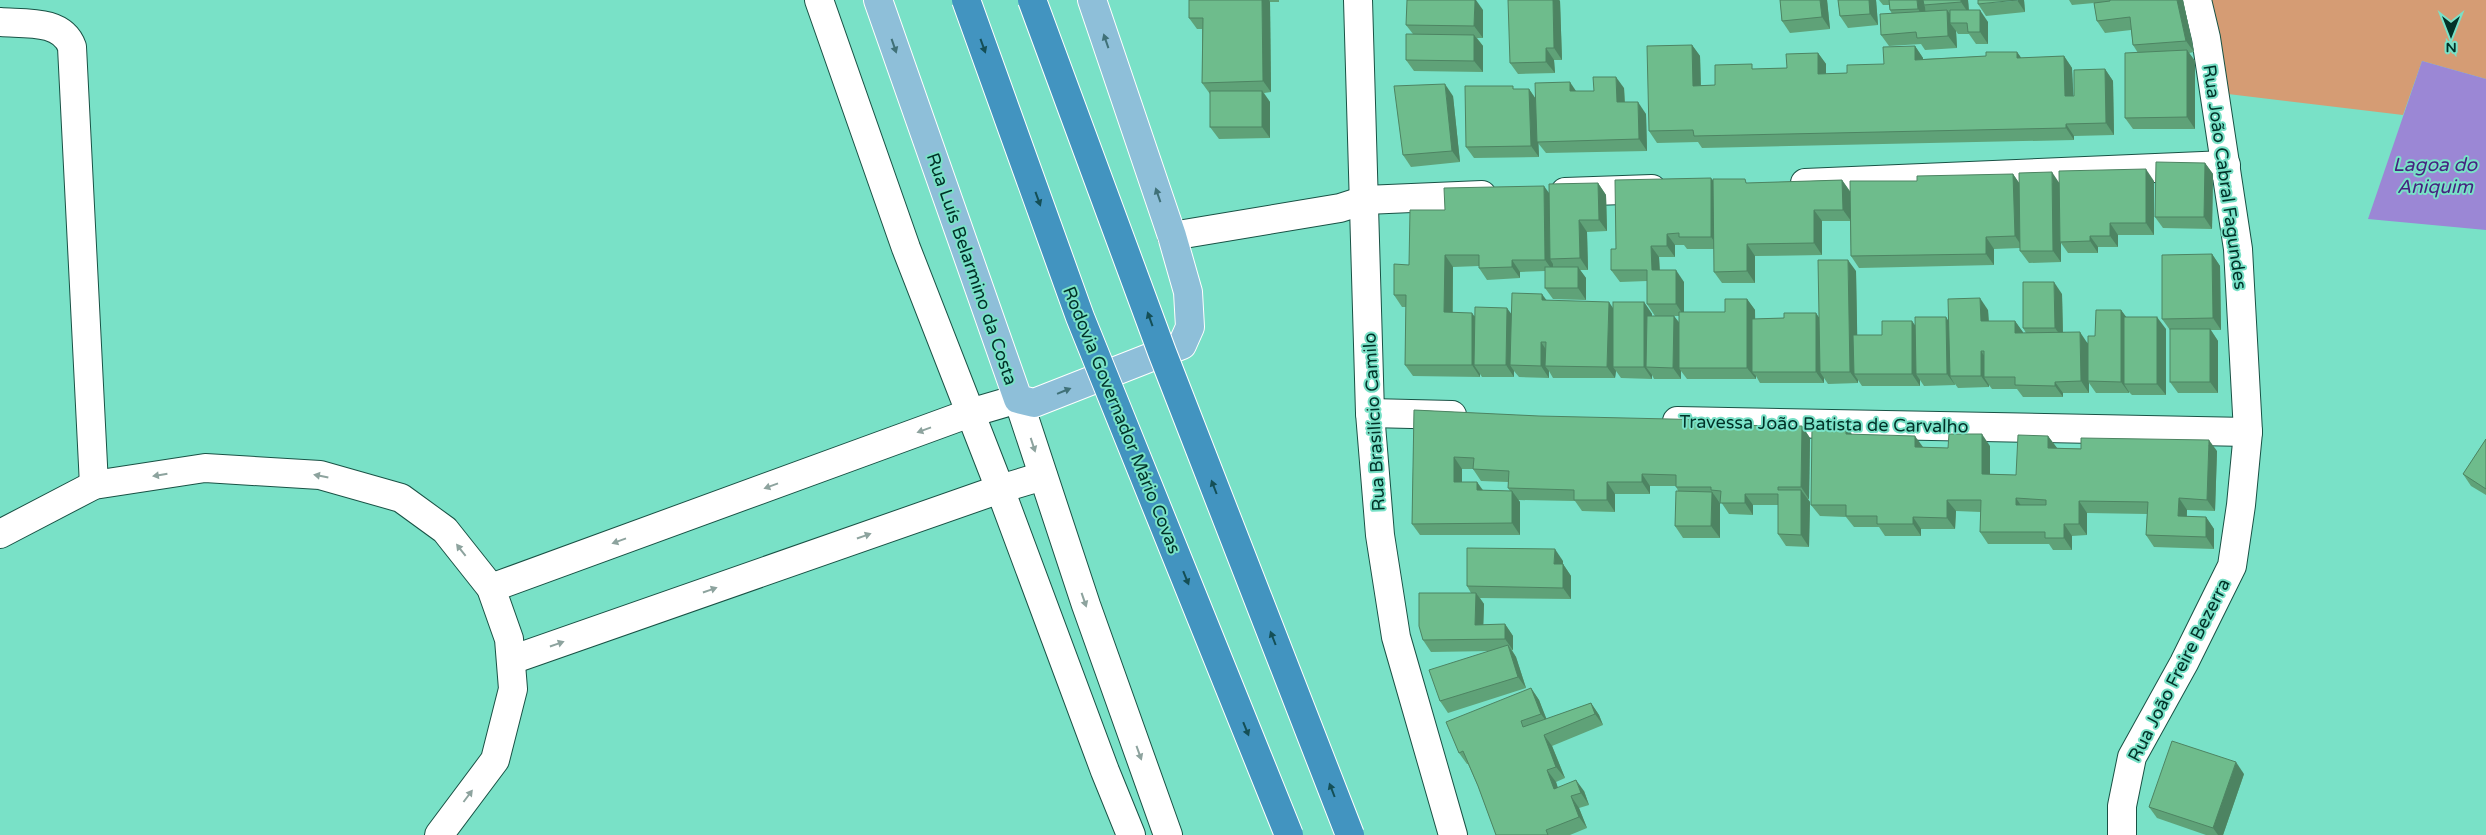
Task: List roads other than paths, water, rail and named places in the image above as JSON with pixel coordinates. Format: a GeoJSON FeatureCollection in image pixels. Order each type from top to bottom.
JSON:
{"type":"FeatureCollection","features":[{"type":"Feature","properties":{"kind":"highway","name":"Rodovia Governador Mário Covas"},"geometry":{"type":"LineString","coordinates":[[966,0],[1080,317],[1289,835]]}},
{"type":"Feature","properties":{"kind":"highway"},"geometry":{"type":"LineString","coordinates":[[1032,0],[1162,352],[1350,835]]}},
{"type":"Feature","properties":{"kind":"main road","name":"Rua Luís Belarmino da Costa"},"geometry":{"type":"LineString","coordinates":[[878,0],[1018,399],[1034,403],[1182,344],[1190,327],[1188,292],[1172,236],[1092,0]]}},
{"type":"Feature","properties":{"kind":"street"},"geometry":{"type":"LineString","coordinates":[[819,0],[906,248],[1000,489],[1105,771],[1132,835]]}},
{"type":"Feature","properties":{"kind":"street","name":"Rua Brasilício Camilo"},"geometry":{"type":"LineString","coordinates":[[1358,0],[1370,413],[1380,535],[1396,637],[1453,835]]}},
{"type":"Feature","properties":{"kind":"street","name":"Rua João Cabral Fagundes"},"geometry":{"type":"LineString","coordinates":[[2197,0],[2226,165],[2238,249],[2248,432],[2241,505]]}},
{"type":"Feature","properties":{"kind":"street"},"geometry":{"type":"LineString","coordinates":[[0,22],[50,26],[68,38],[72,47],[94,485]]}},
{"type":"Feature","properties":{"kind":"street"},"geometry":{"type":"LineString","coordinates":[[1780,184],[2226,165]]}},
{"type":"Feature","properties":{"kind":"street"},"geometry":{"type":"LineString","coordinates":[[1543,193],[1681,188]]}},
{"type":"Feature","properties":{"kind":"street"},"geometry":{"type":"LineString","coordinates":[[1172,236],[1340,208],[1365,200],[1503,195]]}},
{"type":"Feature","properties":{"kind":"street"},"geometry":{"type":"LineString","coordinates":[[491,588],[970,413],[1018,399],[1086,605],[1168,835]]}},
{"type":"Feature","properties":{"kind":"street"},"geometry":{"type":"LineString","coordinates":[[1370,413],[1480,416]]}},
{"type":"Feature","properties":{"kind":"street","name":"Travessa João Batista de Carvalho"},"geometry":{"type":"LineString","coordinates":[[1649,420],[2248,432]]}},
{"type":"Feature","properties":{"kind":"street"},"geometry":{"type":"LineString","coordinates":[[0,534],[94,485],[205,468],[320,475],[401,498],[445,530],[491,588],[509,638],[513,689],[495,760],[439,835]]}},
{"type":"Feature","properties":{"kind":"street"},"geometry":{"type":"LineString","coordinates":[[511,660],[1000,489],[1043,476]]}},
{"type":"Feature","properties":{"kind":"street","name":"Rua João Freire Bezerra"},"geometry":{"type":"LineString","coordinates":[[2122,835],[2122,806],[2132,757],[2184,663],[2232,566],[2241,505]]}},
{"type":"Feature","properties":{"kind":"water","name":"Lagoa do Aniquim"},"geometry":{"type":"Polygon","coordinates":[[[2422,61],[2486,79],[2486,230],[2368,219],[2422,61]]]}}]}
